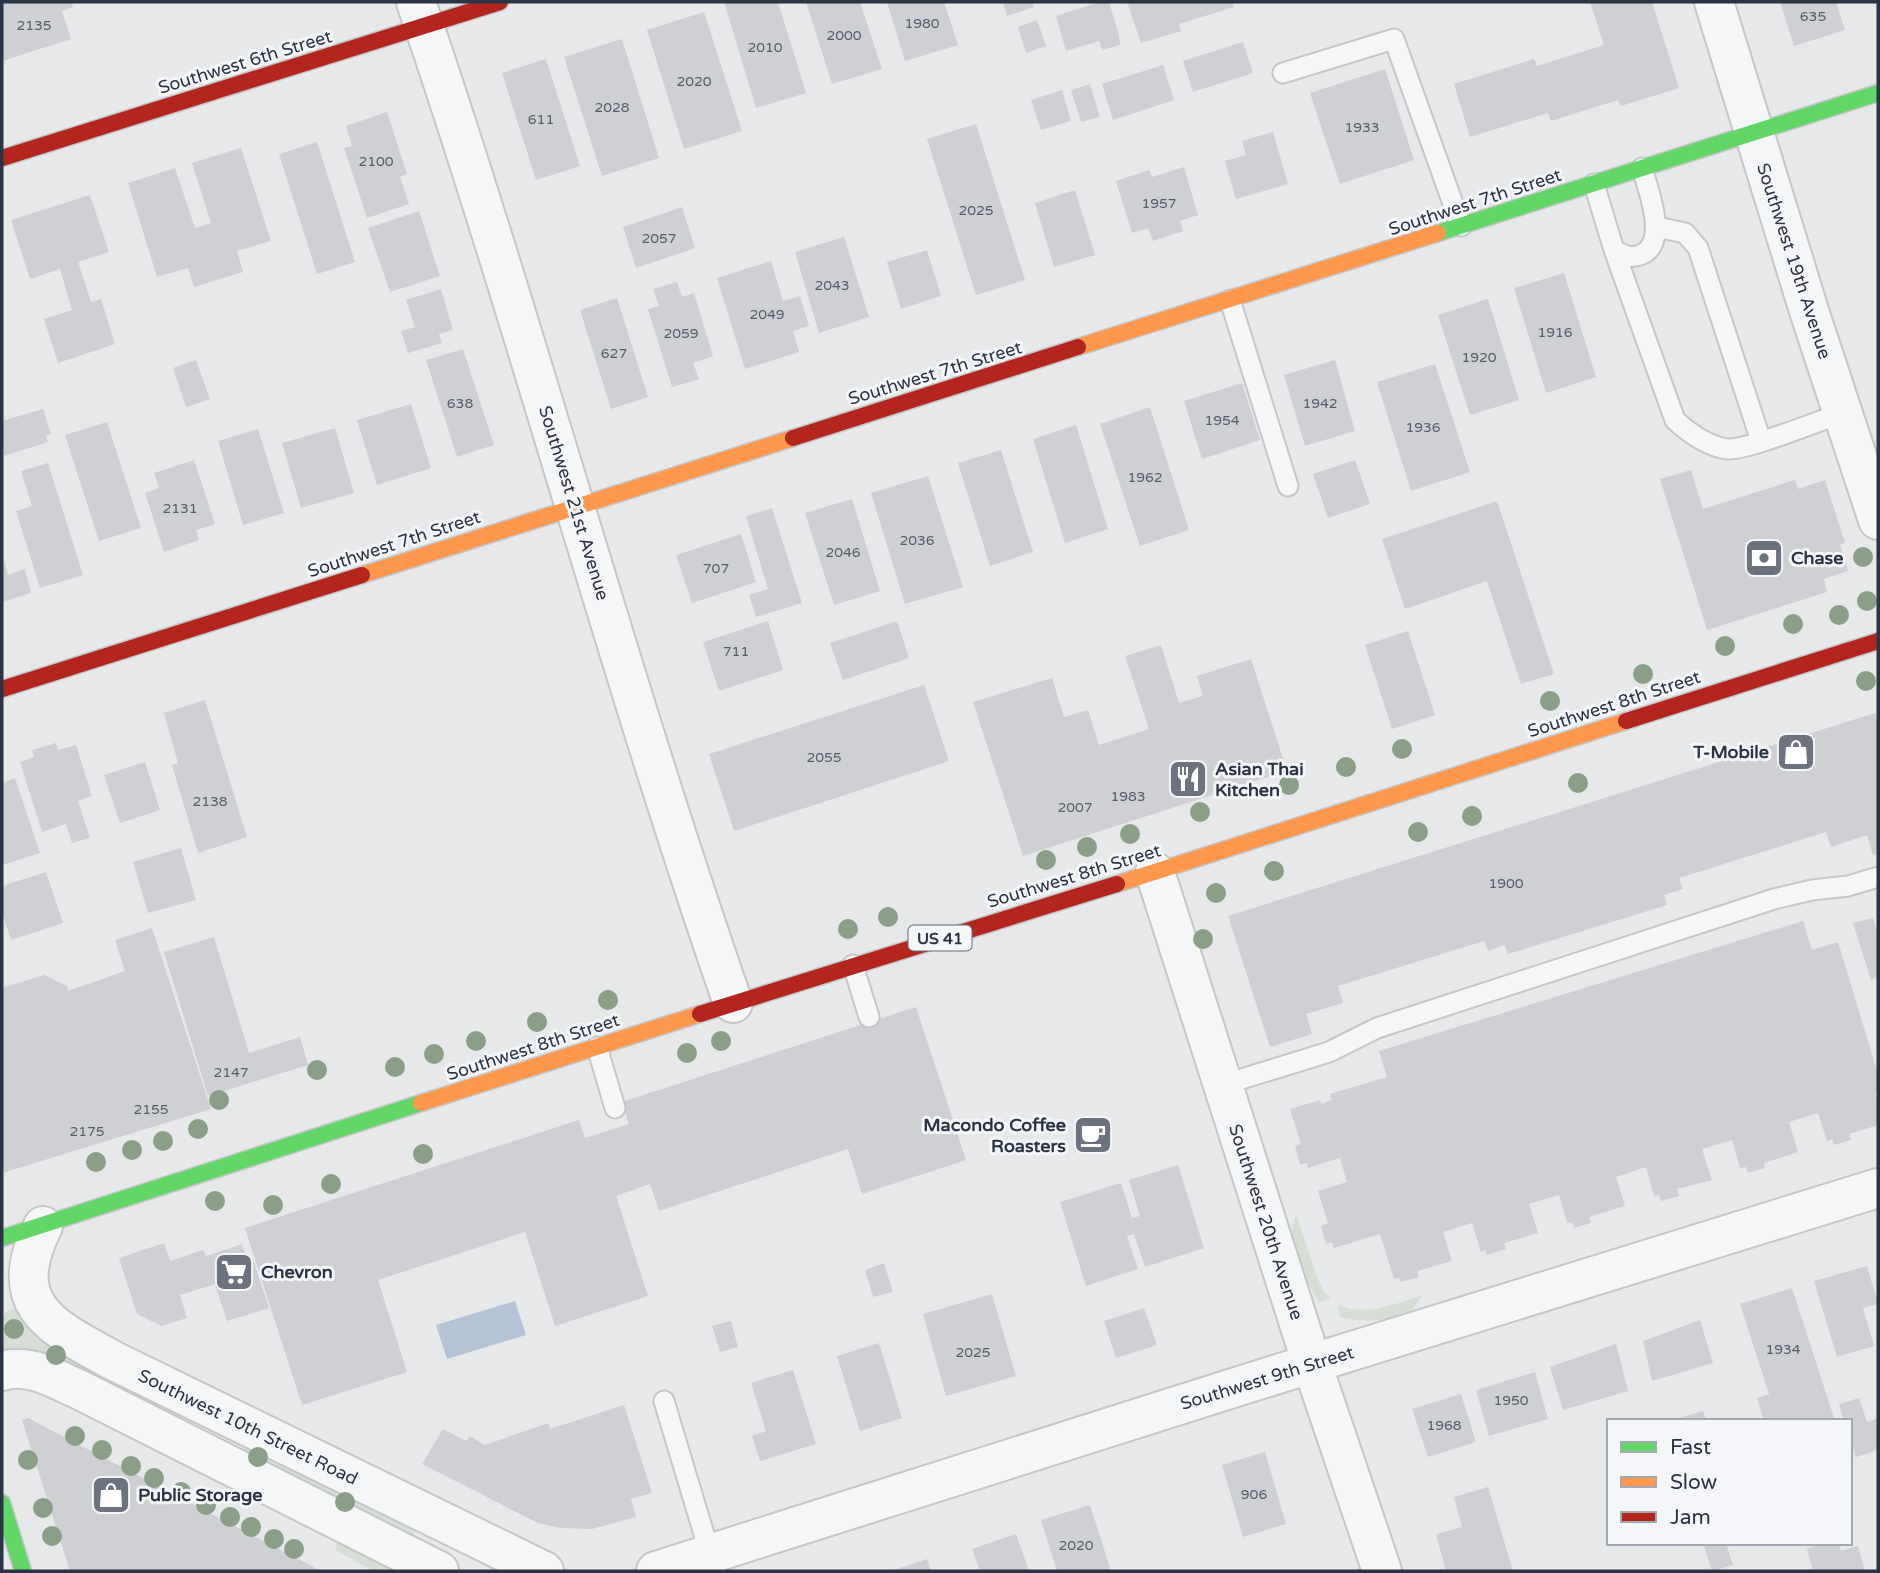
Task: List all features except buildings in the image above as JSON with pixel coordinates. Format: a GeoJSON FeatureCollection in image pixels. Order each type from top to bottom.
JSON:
{"type":"FeatureCollection","features":[{"type":"Feature","properties":{"kind":"main road","name":"Southwest 6th Street"},"geometry":{"type":"LineString","coordinates":[[2,158],[420,14],[500,2]]}},
{"type":"Feature","properties":{"kind":"main road","name":"Southwest 7th Street"},"geometry":{"type":"LineString","coordinates":[[2,689],[1878,93]]}},
{"type":"Feature","properties":{"kind":"main road","name":"Southwest 8th Street"},"geometry":{"type":"LineString","coordinates":[[2,1238],[733,1003],[1155,872],[1878,641]]}},
{"type":"Feature","properties":{"kind":"main road"},"geometry":{"type":"LineString","coordinates":[[2,1503],[23,1571]]}},
{"type":"Feature","properties":{"kind":"street","name":"Southwest 19th Avenue"},"geometry":{"type":"LineString","coordinates":[[1714,2],[1878,520]]}},
{"type":"Feature","properties":{"kind":"street","name":"Southwest 21st Avenue"},"geometry":{"type":"LineString","coordinates":[[420,14],[696,898],[733,1003]]}},
{"type":"Feature","properties":{"kind":"street","name":"Southwest 20th Avenue"},"geometry":{"type":"LineString","coordinates":[[1155,872],[1312,1364],[1382,1571]]}},
{"type":"Feature","properties":{"kind":"street","name":"Southwest 9th Street"},"geometry":{"type":"LineString","coordinates":[[656,1571],[1878,1188]]}},
{"type":"Feature","properties":{"kind":"street","name":"Southwest 10th Street Road"},"geometry":{"type":"LineString","coordinates":[[43,1226],[32,1248],[29,1268],[31,1288],[36,1306],[54,1328],[105,1357],[544,1571]]}},
{"type":"Feature","properties":{"kind":"street"},"geometry":{"type":"LineString","coordinates":[[2,1371],[23,1368],[40,1373],[439,1571]]}},
{"type":"Feature","properties":{"kind":"street"},"geometry":{"type":"LineString","coordinates":[[185,1443],[207,1407]]}},
{"type":"Feature","properties":{"kind":"lane"},"geometry":{"type":"LineString","coordinates":[[1283,73],[1394,38],[1461,226]]}},
{"type":"Feature","properties":{"kind":"lane"},"geometry":{"type":"LineString","coordinates":[[1614,250],[1625,256],[1636,257],[1646,253],[1653,244],[1657,227],[1642,169]]}},
{"type":"Feature","properties":{"kind":"lane"},"geometry":{"type":"LineString","coordinates":[[1594,184],[1614,250],[1675,420],[1691,435],[1728,449],[1761,441],[1843,413]]}},
{"type":"Feature","properties":{"kind":"lane"},"geometry":{"type":"LineString","coordinates":[[1657,227],[1685,233],[1698,248],[1761,441]]}},
{"type":"Feature","properties":{"kind":"lane"},"geometry":{"type":"LineString","coordinates":[[1230,300],[1289,486]]}},
{"type":"Feature","properties":{"kind":"lane"},"geometry":{"type":"LineString","coordinates":[[1222,1085],[1329,1052],[1377,1028],[1686,927],[1787,896],[1848,886],[1878,877]]}},
{"type":"Feature","properties":{"kind":"lane"},"geometry":{"type":"LineString","coordinates":[[853,965],[869,1017]]}},
{"type":"Feature","properties":{"kind":"lane"},"geometry":{"type":"LineString","coordinates":[[597,1047],[615,1108]]}},
{"type":"Feature","properties":{"kind":"lane"},"geometry":{"type":"LineString","coordinates":[[664,1401],[710,1554]]}},
{"type":"Feature","properties":{"kind":"shaded area"},"geometry":{"type":"Polygon","coordinates":[[[1296,1214],[1319,1282],[1331,1299],[1319,1302],[1306,1279],[1291,1234],[1296,1214]]]}},
{"type":"Feature","properties":{"kind":"shaded area"},"geometry":{"type":"Polygon","coordinates":[[[1423,1295],[1412,1309],[1397,1317],[1357,1320],[1340,1317],[1338,1305],[1359,1310],[1370,1309],[1423,1295]]]}},
{"type":"Feature","properties":{"kind":"shaded area"},"geometry":{"type":"Polygon","coordinates":[[[16,1308],[25,1325],[34,1333],[124,1381],[126,1393],[25,1349],[2,1350],[2,1317],[16,1308]]]}},
{"type":"Feature","properties":{"kind":"shaded area"},"geometry":{"type":"Polygon","coordinates":[[[251,1446],[413,1531],[413,1541],[242,1451],[251,1446]]]}},
{"type":"Feature","properties":{"kind":"shaded area"},"geometry":{"type":"Polygon","coordinates":[[[351,1537],[380,1558],[387,1571],[374,1571],[335,1550],[338,1542],[351,1537]]]}},
{"type":"Feature","properties":{"kind":"water"},"geometry":{"type":"Polygon","coordinates":[[[515,1301],[526,1335],[447,1359],[436,1325],[515,1301]]]}},
{"type":"Feature","properties":{"kind":"traffic: fast"},"geometry":{"type":"LineString","coordinates":[[1438,233],[1878,93]]}},
{"type":"Feature","properties":{"kind":"traffic: fast"},"geometry":{"type":"LineString","coordinates":[[2,1238],[421,1103]]}},
{"type":"Feature","properties":{"kind":"traffic: fast"},"geometry":{"type":"LineString","coordinates":[[2,1503],[23,1571]]}},
{"type":"Feature","properties":{"kind":"traffic: slow"},"geometry":{"type":"LineString","coordinates":[[1078,347],[1438,233]]}},
{"type":"Feature","properties":{"kind":"traffic: slow"},"geometry":{"type":"LineString","coordinates":[[362,575],[793,438]]}},
{"type":"Feature","properties":{"kind":"traffic: slow"},"geometry":{"type":"LineString","coordinates":[[1117,884],[1626,721]]}},
{"type":"Feature","properties":{"kind":"traffic: slow"},"geometry":{"type":"LineString","coordinates":[[421,1103],[700,1014]]}},
{"type":"Feature","properties":{"kind":"traffic: jam"},"geometry":{"type":"LineString","coordinates":[[2,158],[500,2]]}},
{"type":"Feature","properties":{"kind":"traffic: jam"},"geometry":{"type":"LineString","coordinates":[[793,438],[1078,347]]}},
{"type":"Feature","properties":{"kind":"traffic: jam"},"geometry":{"type":"LineString","coordinates":[[2,689],[362,575]]}},
{"type":"Feature","properties":{"kind":"traffic: jam"},"geometry":{"type":"LineString","coordinates":[[1626,721],[1878,641]]}},
{"type":"Feature","properties":{"kind":"traffic: jam"},"geometry":{"type":"LineString","coordinates":[[700,1014],[1117,884]]}},
{"type":"Feature","properties":{"kind":"place","name":"Chase"},"geometry":{"type":"Point","coordinates":[1764,558]}},
{"type":"Feature","properties":{"kind":"place","name":"T-Mobile"},"geometry":{"type":"Point","coordinates":[1796,752]}},
{"type":"Feature","properties":{"kind":"place","name":"Asian Thai Kitchen"},"geometry":{"type":"Point","coordinates":[1188,779]}},
{"type":"Feature","properties":{"kind":"place","name":"Macondo Coffee Roasters"},"geometry":{"type":"Point","coordinates":[1093,1135]}},
{"type":"Feature","properties":{"kind":"place","name":"Chevron"},"geometry":{"type":"Point","coordinates":[234,1272]}},
{"type":"Feature","properties":{"kind":"place","name":"Public Storage"},"geometry":{"type":"Point","coordinates":[111,1495]}}]}
